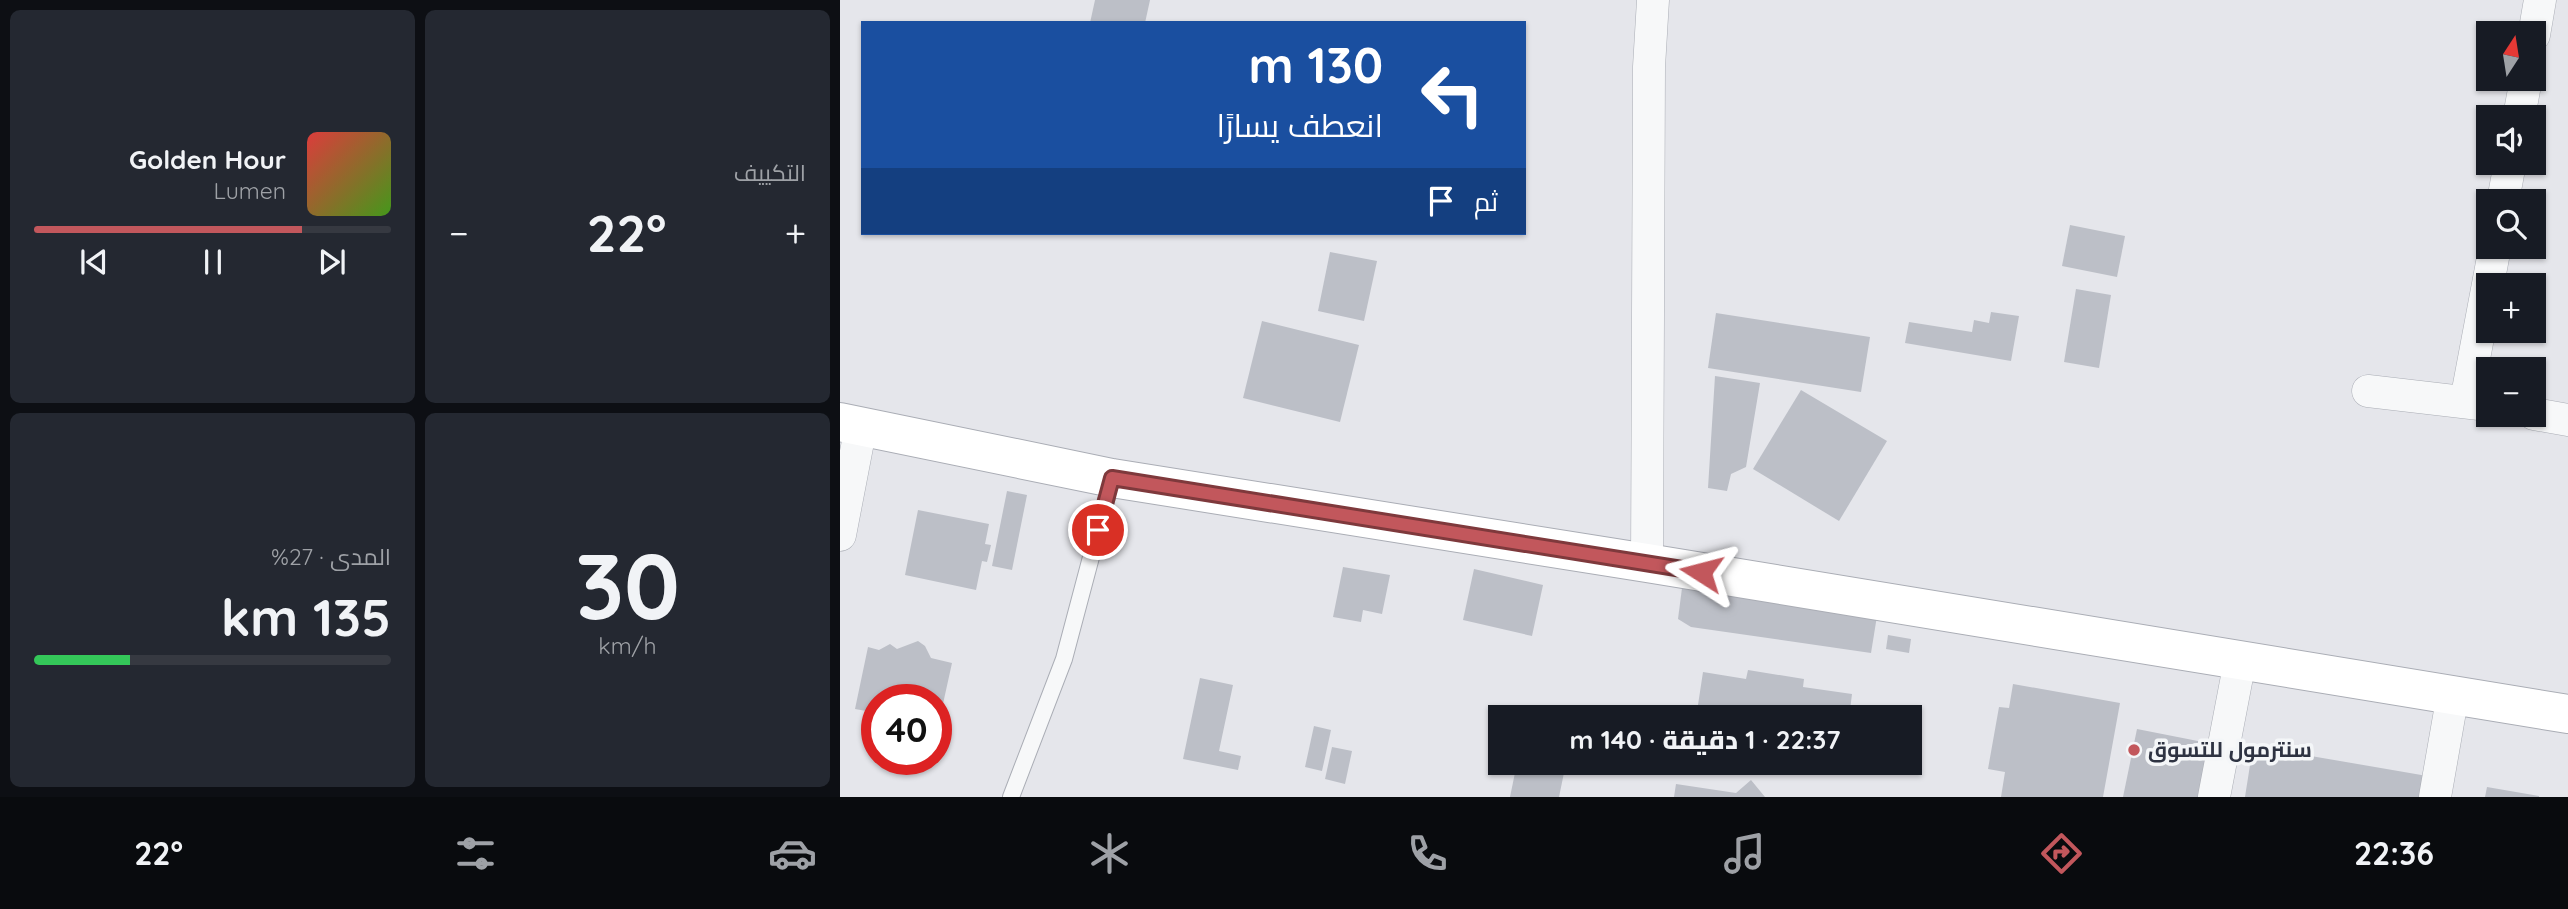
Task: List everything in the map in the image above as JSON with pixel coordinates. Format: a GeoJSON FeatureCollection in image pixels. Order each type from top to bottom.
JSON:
{"type":"FeatureCollection","features":[{"type":"Feature","properties":{"kind":"street"},"geometry":{"type":"LineString","coordinates":[[1647,563],[1649,67],[1653,0]]}},
{"type":"Feature","properties":{"kind":"street"},"geometry":{"type":"LineString","coordinates":[[2536,21],[2540,0]]}},
{"type":"Feature","properties":{"kind":"street"},"geometry":{"type":"LineString","coordinates":[[2482,357],[2494,259]]}},
{"type":"Feature","properties":{"kind":"street"},"geometry":{"type":"LineString","coordinates":[[2368,391],[2476,403]]}},
{"type":"Feature","properties":{"kind":"street"},"geometry":{"type":"LineString","coordinates":[[2546,416],[2568,420]]}},
{"type":"Feature","properties":{"kind":"street"},"geometry":{"type":"LineString","coordinates":[[840,535],[850,424],[1112,478],[2568,714]]}},
{"type":"Feature","properties":{"kind":"street"},"geometry":{"type":"LineString","coordinates":[[2214,797],[2240,660]]}},
{"type":"Feature","properties":{"kind":"street"},"geometry":{"type":"LineString","coordinates":[[2435,797],[2453,694]]}},
{"type":"Feature","properties":{"kind":"lane"},"geometry":{"type":"LineString","coordinates":[[1011,797],[1064,659],[1112,478]]}},
{"type":"Feature","properties":{"kind":"building"},"geometry":{"type":"Polygon","coordinates":[[[1095,0],[1150,0],[1145,21],[1090,21],[1095,0]]]}},
{"type":"Feature","properties":{"kind":"building"},"geometry":{"type":"Polygon","coordinates":[[[2070,225],[2125,236],[2117,277],[2062,266],[2070,225]]]}},
{"type":"Feature","properties":{"kind":"building"},"geometry":{"type":"Polygon","coordinates":[[[1330,252],[1377,261],[1364,321],[1318,311],[1330,252]]]}},
{"type":"Feature","properties":{"kind":"building"},"geometry":{"type":"Polygon","coordinates":[[[2076,289],[2111,295],[2099,368],[2064,362],[2076,289]]]}},
{"type":"Feature","properties":{"kind":"building"},"geometry":{"type":"Polygon","coordinates":[[[1991,312],[2019,316],[2011,361],[1905,343],[1909,322],[1972,332],[1974,320],[1989,323],[1991,312]]]}},
{"type":"Feature","properties":{"kind":"building"},"geometry":{"type":"Polygon","coordinates":[[[1716,313],[1870,337],[1861,392],[1708,368],[1716,313]]]}},
{"type":"Feature","properties":{"kind":"building"},"geometry":{"type":"Polygon","coordinates":[[[1262,321],[1359,345],[1340,422],[1243,398],[1262,321]]]}},
{"type":"Feature","properties":{"kind":"building"},"geometry":{"type":"Polygon","coordinates":[[[1715,376],[1760,383],[1746,467],[1731,474],[1727,491],[1708,488],[1715,376]]]}},
{"type":"Feature","properties":{"kind":"building"},"geometry":{"type":"Polygon","coordinates":[[[1801,390],[1887,441],[1839,521],[1753,469],[1801,390]]]}},
{"type":"Feature","properties":{"kind":"building"},"geometry":{"type":"Polygon","coordinates":[[[1007,491],[1027,495],[1012,570],[992,566],[1007,491]]]}},
{"type":"Feature","properties":{"kind":"building"},"geometry":{"type":"Polygon","coordinates":[[[918,510],[989,524],[985,544],[991,545],[987,562],[982,561],[976,590],[905,575],[918,510]]]}},
{"type":"Feature","properties":{"kind":"building"},"geometry":{"type":"Polygon","coordinates":[[[1343,567],[1390,575],[1382,614],[1363,610],[1361,622],[1333,617],[1343,567]]]}},
{"type":"Feature","properties":{"kind":"building"},"geometry":{"type":"Polygon","coordinates":[[[1474,569],[1543,585],[1532,636],[1463,620],[1474,569]]]}},
{"type":"Feature","properties":{"kind":"building"},"geometry":{"type":"Polygon","coordinates":[[[1682,588],[1877,616],[1871,653],[1691,627],[1678,619],[1682,588]]]}},
{"type":"Feature","properties":{"kind":"building"},"geometry":{"type":"Polygon","coordinates":[[[1888,635],[1911,639],[1909,653],[1886,649],[1888,635]]]}},
{"type":"Feature","properties":{"kind":"building"},"geometry":{"type":"Polygon","coordinates":[[[918,641],[925,646],[931,658],[952,663],[947,684],[861,684],[861,710],[855,709],[868,647],[879,650],[890,644],[897,649],[918,641]]]}},
{"type":"Feature","properties":{"kind":"building"},"geometry":{"type":"Polygon","coordinates":[[[1748,670],[1804,679],[1803,687],[1852,694],[1851,705],[1698,705],[1703,672],[1746,679],[1748,670]]]}},
{"type":"Feature","properties":{"kind":"building"},"geometry":{"type":"Polygon","coordinates":[[[1200,678],[1233,685],[1219,751],[1241,756],[1238,770],[1183,759],[1200,678]]]}},
{"type":"Feature","properties":{"kind":"building"},"geometry":{"type":"Polygon","coordinates":[[[2013,684],[2120,703],[2103,797],[2001,797],[2005,772],[1988,769],[1999,707],[2009,708],[2013,684]]]}},
{"type":"Feature","properties":{"kind":"building"},"geometry":{"type":"Polygon","coordinates":[[[1314,726],[1331,730],[1322,771],[1305,767],[1314,726]]]}},
{"type":"Feature","properties":{"kind":"building"},"geometry":{"type":"Polygon","coordinates":[[[2137,729],[2213,744],[2202,797],[2123,797],[2137,729]]]}},
{"type":"Feature","properties":{"kind":"building"},"geometry":{"type":"Polygon","coordinates":[[[2253,746],[2433,777],[2430,797],[2245,797],[2253,746]]]}},
{"type":"Feature","properties":{"kind":"building"},"geometry":{"type":"Polygon","coordinates":[[[1332,747],[1352,751],[1345,784],[1325,779],[1332,747]]]}},
{"type":"Feature","properties":{"kind":"building"},"geometry":{"type":"Polygon","coordinates":[[[1515,775],[1564,775],[1559,797],[1510,797],[1515,775]]]}},
{"type":"Feature","properties":{"kind":"building"},"geometry":{"type":"Polygon","coordinates":[[[1751,780],[1765,797],[1674,797],[1676,784],[1736,793],[1751,780]]]}},
{"type":"Feature","properties":{"kind":"building"},"geometry":{"type":"Polygon","coordinates":[[[2487,787],[2539,796],[2539,797],[2485,797],[2487,787]]]}},
{"type":"Feature","properties":{"kind":"place","name":"سنترمول للتسوق"},"geometry":{"type":"Point","coordinates":[2134,750]}},
{"type":"Feature","properties":{"kind":"route"},"geometry":{"type":"LineString","coordinates":[[1098,530],[1112,478],[1701,572]]}}]}
